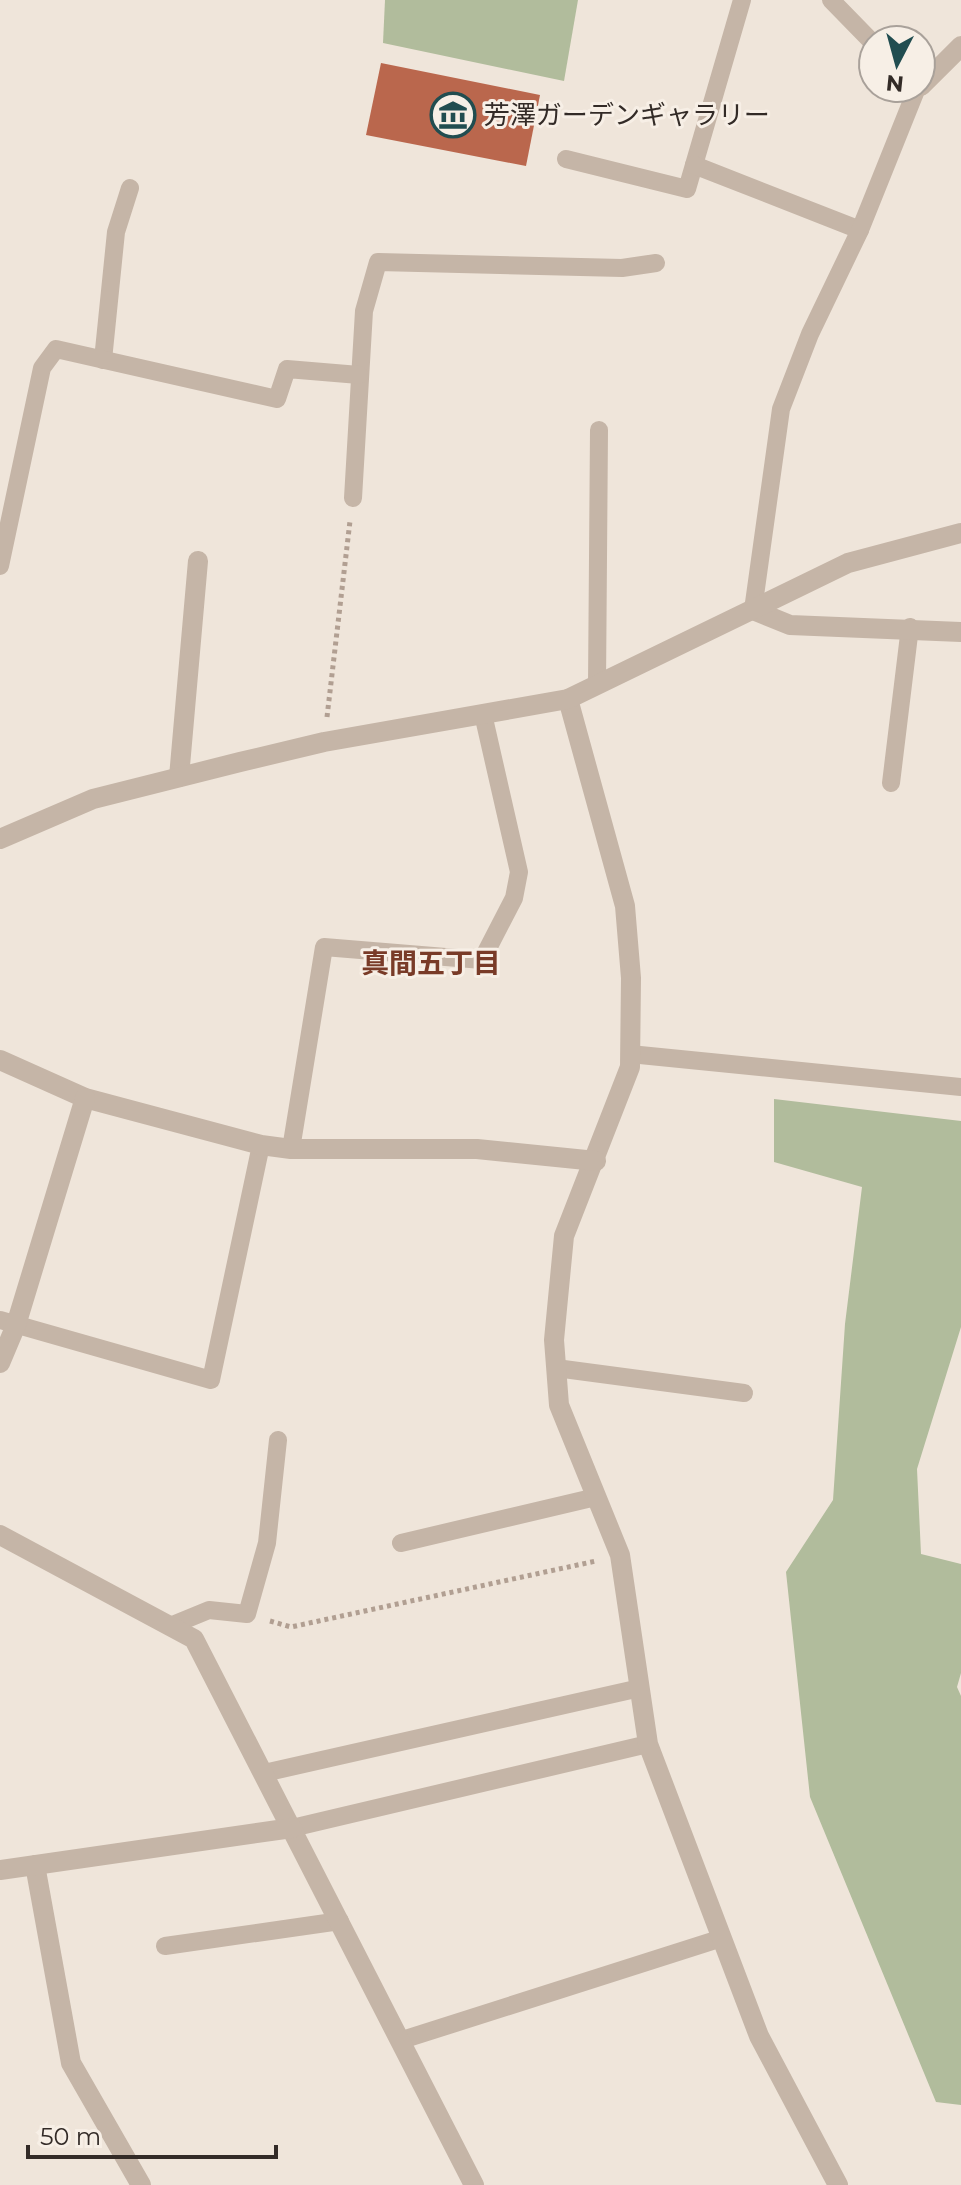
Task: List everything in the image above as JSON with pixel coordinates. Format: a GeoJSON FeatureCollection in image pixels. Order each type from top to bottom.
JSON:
{"type":"FeatureCollection","features":[{"type":"Feature","properties":{"kind":"street"},"geometry":{"type":"LineString","coordinates":[[937,69],[961,46]]}},
{"type":"Feature","properties":{"kind":"street"},"geometry":{"type":"LineString","coordinates":[[0,839],[93,799],[179,777],[324,742],[568,699],[848,563],[961,533]]}},
{"type":"Feature","properties":{"kind":"street"},"geometry":{"type":"LineString","coordinates":[[179,777],[198,561]]}},
{"type":"Feature","properties":{"kind":"street"},"geometry":{"type":"LineString","coordinates":[[753,610],[790,625],[910,627],[961,632]]}},
{"type":"Feature","properties":{"kind":"street"},"geometry":{"type":"LineString","coordinates":[[568,699],[625,906],[631,978],[630,1067],[596,1161],[564,1236],[554,1340],[559,1405],[620,1555],[648,1744],[759,2036],[838,2185]]}},
{"type":"Feature","properties":{"kind":"street"},"geometry":{"type":"LineString","coordinates":[[0,1060],[85,1098],[261,1145],[291,1149],[477,1149],[596,1161]]}},
{"type":"Feature","properties":{"kind":"street"},"geometry":{"type":"LineString","coordinates":[[0,1363],[8,1322],[85,1098]]}},
{"type":"Feature","properties":{"kind":"street"},"geometry":{"type":"LineString","coordinates":[[0,1535],[194,1639],[474,2185]]}},
{"type":"Feature","properties":{"kind":"street"},"geometry":{"type":"LineString","coordinates":[[0,1870],[292,1828]]}},
{"type":"Feature","properties":{"kind":"street"},"geometry":{"type":"LineString","coordinates":[[35,1865],[71,2063],[141,2185]]}},
{"type":"Feature","properties":{"kind":"lane"},"geometry":{"type":"LineString","coordinates":[[566,159],[687,189],[742,0]]}},
{"type":"Feature","properties":{"kind":"lane"},"geometry":{"type":"LineString","coordinates":[[831,0],[857,27]]}},
{"type":"Feature","properties":{"kind":"lane"},"geometry":{"type":"LineString","coordinates":[[753,610],[781,409],[810,334],[860,230],[911,104]]}},
{"type":"Feature","properties":{"kind":"lane"},"geometry":{"type":"LineString","coordinates":[[694,165],[860,230]]}},
{"type":"Feature","properties":{"kind":"lane"},"geometry":{"type":"LineString","coordinates":[[103,360],[116,232],[130,188]]}},
{"type":"Feature","properties":{"kind":"lane"},"geometry":{"type":"LineString","coordinates":[[353,498],[364,311],[378,262],[622,268],[656,263]]}},
{"type":"Feature","properties":{"kind":"lane"},"geometry":{"type":"LineString","coordinates":[[0,566],[42,368],[56,349],[277,399],[287,369],[359,375]]}},
{"type":"Feature","properties":{"kind":"lane"},"geometry":{"type":"LineString","coordinates":[[597,685],[599,430]]}},
{"type":"Feature","properties":{"kind":"lane"},"geometry":{"type":"LineString","coordinates":[[891,783],[910,627]]}},
{"type":"Feature","properties":{"kind":"lane"},"geometry":{"type":"LineString","coordinates":[[291,1149],[324,947],[482,960],[514,898],[519,872],[483,714]]}},
{"type":"Feature","properties":{"kind":"lane"},"geometry":{"type":"LineString","coordinates":[[630,1054],[961,1087]]}},
{"type":"Feature","properties":{"kind":"lane"},"geometry":{"type":"LineString","coordinates":[[8,1322],[211,1380],[261,1145]]}},
{"type":"Feature","properties":{"kind":"lane"},"geometry":{"type":"LineString","coordinates":[[556,1368],[744,1393]]}},
{"type":"Feature","properties":{"kind":"lane"},"geometry":{"type":"LineString","coordinates":[[170,1626],[209,1610],[247,1614],[267,1543],[278,1440]]}},
{"type":"Feature","properties":{"kind":"lane"},"geometry":{"type":"LineString","coordinates":[[401,1543],[596,1497]]}},
{"type":"Feature","properties":{"kind":"lane"},"geometry":{"type":"LineString","coordinates":[[264,1773],[640,1688]]}},
{"type":"Feature","properties":{"kind":"lane"},"geometry":{"type":"LineString","coordinates":[[292,1828],[648,1744]]}},
{"type":"Feature","properties":{"kind":"lane"},"geometry":{"type":"LineString","coordinates":[[165,1946],[340,1921]]}},
{"type":"Feature","properties":{"kind":"lane"},"geometry":{"type":"LineString","coordinates":[[402,2040],[722,1938]]}},
{"type":"Feature","properties":{"kind":"path"},"geometry":{"type":"LineString","coordinates":[[324,742],[353,498]]}},
{"type":"Feature","properties":{"kind":"path"},"geometry":{"type":"LineString","coordinates":[[247,1614],[291,1627],[620,1555]]}},
{"type":"Feature","properties":{"kind":"green space"},"geometry":{"type":"Polygon","coordinates":[[[385,0],[578,0],[564,81],[383,43],[385,0]]]}},
{"type":"Feature","properties":{"kind":"green space"},"geometry":{"type":"Polygon","coordinates":[[[774,1099],[961,1121],[961,1327],[917,1469],[921,1554],[961,1564],[961,1673],[957,1687],[961,1696],[961,2105],[936,2102],[810,1797],[786,1572],[833,1500],[845,1324],[862,1187],[774,1162],[774,1099]]]}},
{"type":"Feature","properties":{"kind":"building","name":"芳澤ガーデンギャラリー"},"geometry":{"type":"Polygon","coordinates":[[[381,63],[540,95],[526,166],[366,135],[381,63]]]}},
{"type":"Feature","properties":{"kind":"place","name":"芳澤ガーデンギャラリー"},"geometry":{"type":"Point","coordinates":[453,115]}},
{"type":"Feature","properties":{"kind":"district","name":"真間五丁目"},"geometry":{"type":"Point","coordinates":[431,963]}}]}
